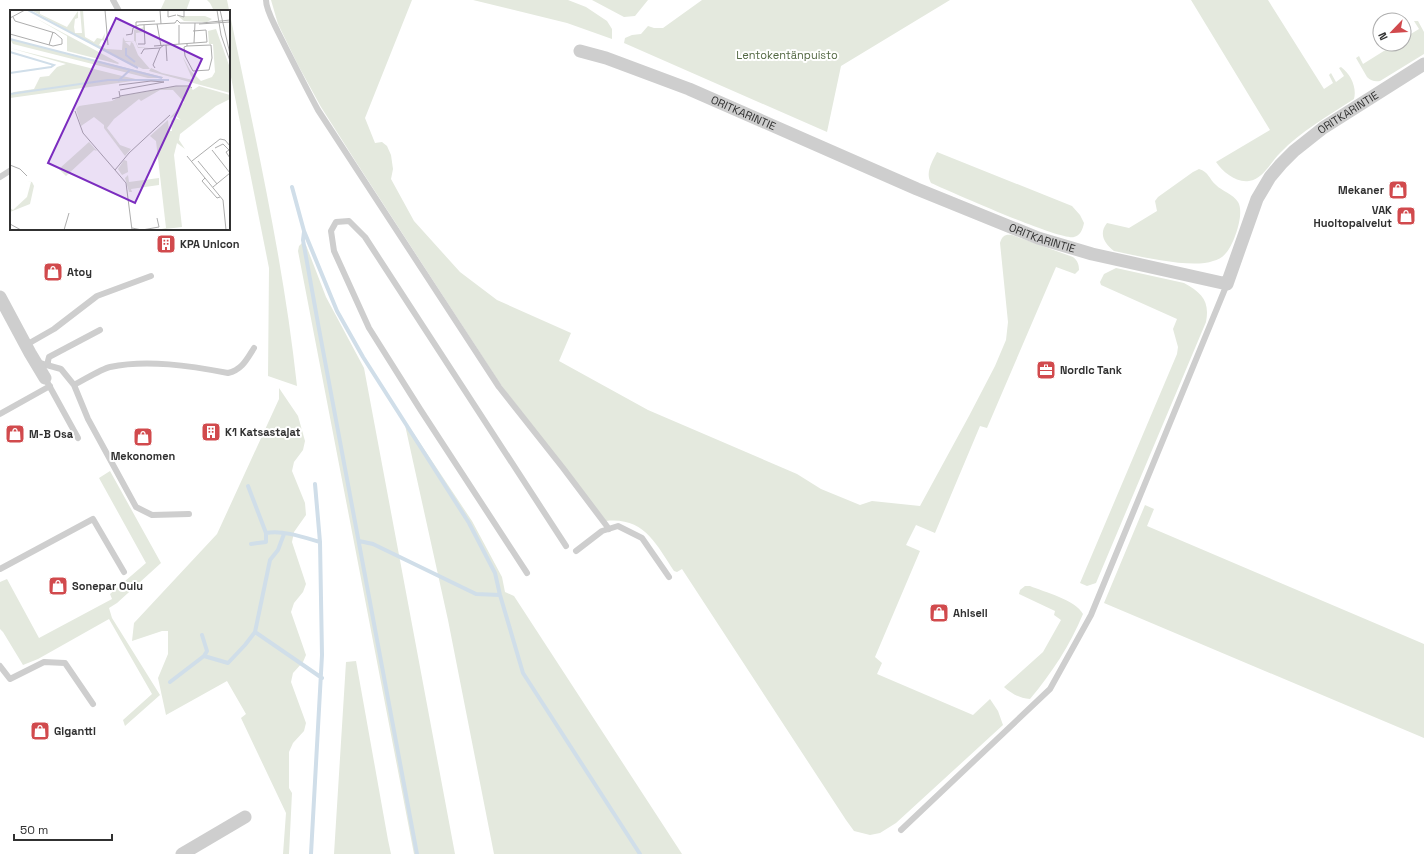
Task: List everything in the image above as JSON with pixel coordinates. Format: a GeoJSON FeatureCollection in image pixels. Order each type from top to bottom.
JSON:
{"type":"FeatureCollection","features":[{"type":"Feature","properties":{"kind":"street","name":"ORITKARINTIE"},"geometry":{"type":"LineString","coordinates":[[580,52],[606,58],[689,89],[917,189],[1038,238],[1092,254],[1227,284],[1257,200],[1270,177],[1280,164],[1323,128],[1424,64]]}},
{"type":"Feature","properties":{"kind":"street"},"geometry":{"type":"LineString","coordinates":[[0,297],[48,382]]}},
{"type":"Feature","properties":{"kind":"street"},"geometry":{"type":"LineString","coordinates":[[182,854],[246,817]]}},
{"type":"Feature","properties":{"kind":"lane"},"geometry":{"type":"LineString","coordinates":[[113,0],[118,10]]}},
{"type":"Feature","properties":{"kind":"lane"},"geometry":{"type":"LineString","coordinates":[[266,0],[266,4],[282,39],[318,110],[499,387],[563,468],[608,529]]}},
{"type":"Feature","properties":{"kind":"lane"},"geometry":{"type":"LineString","coordinates":[[0,177],[10,171]]}},
{"type":"Feature","properties":{"kind":"lane"},"geometry":{"type":"LineString","coordinates":[[527,573],[369,328],[334,251],[331,231],[336,222],[349,221],[364,237],[566,546]]}},
{"type":"Feature","properties":{"kind":"lane"},"geometry":{"type":"LineString","coordinates":[[26,345],[54,329],[97,296],[151,276]]}},
{"type":"Feature","properties":{"kind":"lane"},"geometry":{"type":"LineString","coordinates":[[901,830],[1050,689],[1090,615],[1227,284]]}},
{"type":"Feature","properties":{"kind":"lane"},"geometry":{"type":"LineString","coordinates":[[48,365],[49,357],[100,330]]}},
{"type":"Feature","properties":{"kind":"lane"},"geometry":{"type":"LineString","coordinates":[[74,385],[109,367],[130,365],[154,364],[190,366],[228,373],[233,372],[244,364],[254,348]]}},
{"type":"Feature","properties":{"kind":"lane"},"geometry":{"type":"LineString","coordinates":[[36,362],[61,369],[74,385],[88,419],[136,507],[152,515],[189,514]]}},
{"type":"Feature","properties":{"kind":"lane"},"geometry":{"type":"LineString","coordinates":[[0,414],[48,382],[78,438]]}},
{"type":"Feature","properties":{"kind":"lane"},"geometry":{"type":"LineString","coordinates":[[0,569],[93,519],[124,572]]}},
{"type":"Feature","properties":{"kind":"lane"},"geometry":{"type":"LineString","coordinates":[[576,551],[602,531],[618,526],[642,538],[669,577]]}},
{"type":"Feature","properties":{"kind":"lane"},"geometry":{"type":"LineString","coordinates":[[0,666],[10,679],[44,662],[65,662],[93,704]]}},
{"type":"Feature","properties":{"kind":"green space"},"geometry":{"type":"Polygon","coordinates":[[[165,0],[190,0],[186,10],[160,10],[165,0]]]}},
{"type":"Feature","properties":{"kind":"green space"},"geometry":{"type":"Polygon","coordinates":[[[207,0],[227,0],[229,10],[214,10],[207,0]]]}},
{"type":"Feature","properties":{"kind":"green space"},"geometry":{"type":"Polygon","coordinates":[[[271,0],[412,0],[365,118],[375,143],[382,142],[387,146],[391,155],[393,169],[391,179],[414,221],[460,272],[497,300],[571,333],[559,361],[648,410],[797,474],[821,489],[860,505],[872,501],[920,506],[969,416],[995,366],[1006,340],[1008,322],[1000,243],[1003,237],[1006,235],[1012,235],[1073,257],[1076,260],[1079,270],[1075,274],[1056,267],[987,428],[980,426],[935,533],[916,525],[906,545],[920,551],[875,657],[882,663],[877,674],[973,715],[990,699],[998,711],[1003,725],[896,823],[880,833],[870,835],[854,831],[682,569],[677,572],[674,571],[655,542],[648,534],[639,528],[630,523],[606,521],[501,385],[321,107],[278,24],[271,0]]]}},
{"type":"Feature","properties":{"kind":"green space"},"geometry":{"type":"Polygon","coordinates":[[[473,0],[568,0],[586,7],[607,21],[612,29],[612,39],[567,23],[473,0]]]}},
{"type":"Feature","properties":{"kind":"green space"},"geometry":{"type":"Polygon","coordinates":[[[592,0],[648,0],[635,16],[624,17],[592,0]]]}},
{"type":"Feature","properties":{"kind":"green space","name":"Lentokentänpuisto"},"geometry":{"type":"Polygon","coordinates":[[[702,0],[950,0],[841,66],[827,132],[624,43],[625,38],[632,35],[641,34],[648,26],[663,28],[702,0]]]}},
{"type":"Feature","properties":{"kind":"green space"},"geometry":{"type":"Polygon","coordinates":[[[1191,0],[1268,0],[1324,89],[1333,83],[1329,75],[1331,73],[1336,82],[1344,76],[1339,68],[1341,67],[1348,73],[1354,86],[1354,99],[1315,124],[1288,145],[1266,170],[1254,180],[1244,181],[1230,176],[1216,162],[1270,130],[1191,0]]]}},
{"type":"Feature","properties":{"kind":"green space"},"geometry":{"type":"Polygon","coordinates":[[[230,14],[276,240],[297,386],[268,376],[269,268],[230,72],[230,14]]]}},
{"type":"Feature","properties":{"kind":"green space"},"geometry":{"type":"Polygon","coordinates":[[[1414,21],[1418,21],[1424,32],[1424,54],[1380,81],[1373,81],[1367,77],[1356,58],[1359,56],[1363,64],[1382,52],[1412,52],[1412,33],[1419,29],[1414,21]]]}},
{"type":"Feature","properties":{"kind":"green space"},"geometry":{"type":"Polygon","coordinates":[[[937,152],[1072,206],[1080,215],[1084,223],[1081,232],[1074,237],[1049,232],[931,183],[929,179],[929,171],[937,152]]]}},
{"type":"Feature","properties":{"kind":"green space"},"geometry":{"type":"Polygon","coordinates":[[[1199,169],[1207,174],[1218,187],[1233,197],[1238,202],[1240,207],[1238,228],[1229,249],[1223,256],[1217,260],[1204,263],[1179,263],[1114,251],[1105,242],[1103,231],[1107,223],[1129,228],[1157,211],[1155,201],[1158,197],[1199,169]]]}},
{"type":"Feature","properties":{"kind":"green space"},"geometry":{"type":"Polygon","coordinates":[[[302,243],[306,245],[326,297],[364,368],[455,854],[414,854],[298,251],[299,246],[302,243]]]}},
{"type":"Feature","properties":{"kind":"green space"},"geometry":{"type":"Polygon","coordinates":[[[1116,268],[1184,283],[1196,290],[1203,298],[1206,303],[1207,315],[1206,322],[1096,583],[1087,586],[1080,583],[1177,354],[1178,347],[1173,329],[1177,319],[1101,285],[1100,282],[1104,274],[1116,268]]]}},
{"type":"Feature","properties":{"kind":"green space"},"geometry":{"type":"Polygon","coordinates":[[[279,388],[298,416],[305,441],[303,450],[294,462],[292,471],[305,503],[306,515],[294,532],[292,542],[306,584],[303,592],[294,603],[291,612],[306,655],[303,662],[293,673],[291,682],[306,723],[304,731],[293,743],[289,752],[289,788],[292,793],[289,854],[283,854],[286,813],[241,718],[246,714],[227,681],[166,715],[158,678],[168,654],[168,631],[162,631],[132,641],[134,623],[217,534],[279,399],[279,388]]]}},
{"type":"Feature","properties":{"kind":"green space"},"geometry":{"type":"Polygon","coordinates":[[[405,425],[410,428],[472,521],[502,577],[505,592],[514,596],[682,854],[494,854],[448,620],[405,425]]]}},
{"type":"Feature","properties":{"kind":"green space"},"geometry":{"type":"Polygon","coordinates":[[[110,471],[161,563],[117,603],[109,608],[112,618],[160,695],[125,726],[123,720],[152,694],[109,619],[38,659],[23,665],[0,629],[0,582],[7,579],[39,638],[112,599],[110,594],[146,563],[99,478],[110,471]]]}},
{"type":"Feature","properties":{"kind":"green space"},"geometry":{"type":"Polygon","coordinates":[[[1145,505],[1154,509],[1147,526],[1424,644],[1424,738],[1104,603],[1145,505]]]}},
{"type":"Feature","properties":{"kind":"green space"},"geometry":{"type":"Polygon","coordinates":[[[1025,586],[1030,586],[1067,601],[1079,609],[1083,614],[1060,658],[1030,699],[1022,698],[1004,687],[1043,652],[1061,620],[1054,615],[1055,611],[1019,594],[1020,590],[1025,586]]]}},
{"type":"Feature","properties":{"kind":"green space"},"geometry":{"type":"Polygon","coordinates":[[[356,661],[391,854],[334,854],[346,662],[356,661]]]}},
{"type":"Feature","properties":{"kind":"waterway"},"geometry":{"type":"LineString","coordinates":[[292,187],[304,231],[337,311],[363,357],[469,523],[495,573],[523,673],[640,854]]}},
{"type":"Feature","properties":{"kind":"waterway"},"geometry":{"type":"LineString","coordinates":[[304,232],[303,240],[319,329],[417,854]]}},
{"type":"Feature","properties":{"kind":"waterway"},"geometry":{"type":"LineString","coordinates":[[311,854],[322,655],[320,542],[315,484]]}},
{"type":"Feature","properties":{"kind":"waterway"},"geometry":{"type":"LineString","coordinates":[[248,486],[266,533],[266,542],[251,544]]}},
{"type":"Feature","properties":{"kind":"waterway"},"geometry":{"type":"LineString","coordinates":[[266,533],[286,533],[320,542]]}},
{"type":"Feature","properties":{"kind":"waterway"},"geometry":{"type":"LineString","coordinates":[[204,656],[228,663],[255,632],[270,560],[278,550],[284,534]]}},
{"type":"Feature","properties":{"kind":"waterway"},"geometry":{"type":"LineString","coordinates":[[359,541],[373,544],[476,594],[500,595]]}},
{"type":"Feature","properties":{"kind":"waterway"},"geometry":{"type":"LineString","coordinates":[[255,632],[322,678]]}},
{"type":"Feature","properties":{"kind":"waterway"},"geometry":{"type":"LineString","coordinates":[[170,682],[204,656],[207,651],[202,635]]}},
{"type":"Feature","properties":{"kind":"place","name":"Mekaner"},"geometry":{"type":"Point","coordinates":[1398,190]}},
{"type":"Feature","properties":{"kind":"place","name":"VAK Huoltopalvelut"},"geometry":{"type":"Point","coordinates":[1406,216]}},
{"type":"Feature","properties":{"kind":"place","name":"KPA Unicon"},"geometry":{"type":"Point","coordinates":[166,244]}},
{"type":"Feature","properties":{"kind":"place","name":"Atoy"},"geometry":{"type":"Point","coordinates":[53,272]}},
{"type":"Feature","properties":{"kind":"place","name":"Nordic Tank"},"geometry":{"type":"Point","coordinates":[1046,370]}},
{"type":"Feature","properties":{"kind":"place","name":"K1 Katsastajat"},"geometry":{"type":"Point","coordinates":[211,432]}},
{"type":"Feature","properties":{"kind":"place","name":"M-B Osa"},"geometry":{"type":"Point","coordinates":[15,434]}},
{"type":"Feature","properties":{"kind":"place","name":"Mekonomen"},"geometry":{"type":"Point","coordinates":[143,437]}},
{"type":"Feature","properties":{"kind":"place","name":"Sonepar Oulu"},"geometry":{"type":"Point","coordinates":[58,586]}},
{"type":"Feature","properties":{"kind":"place","name":"Ahlsell"},"geometry":{"type":"Point","coordinates":[939,613]}},
{"type":"Feature","properties":{"kind":"place","name":"Gigantti"},"geometry":{"type":"Point","coordinates":[40,731]}}]}
